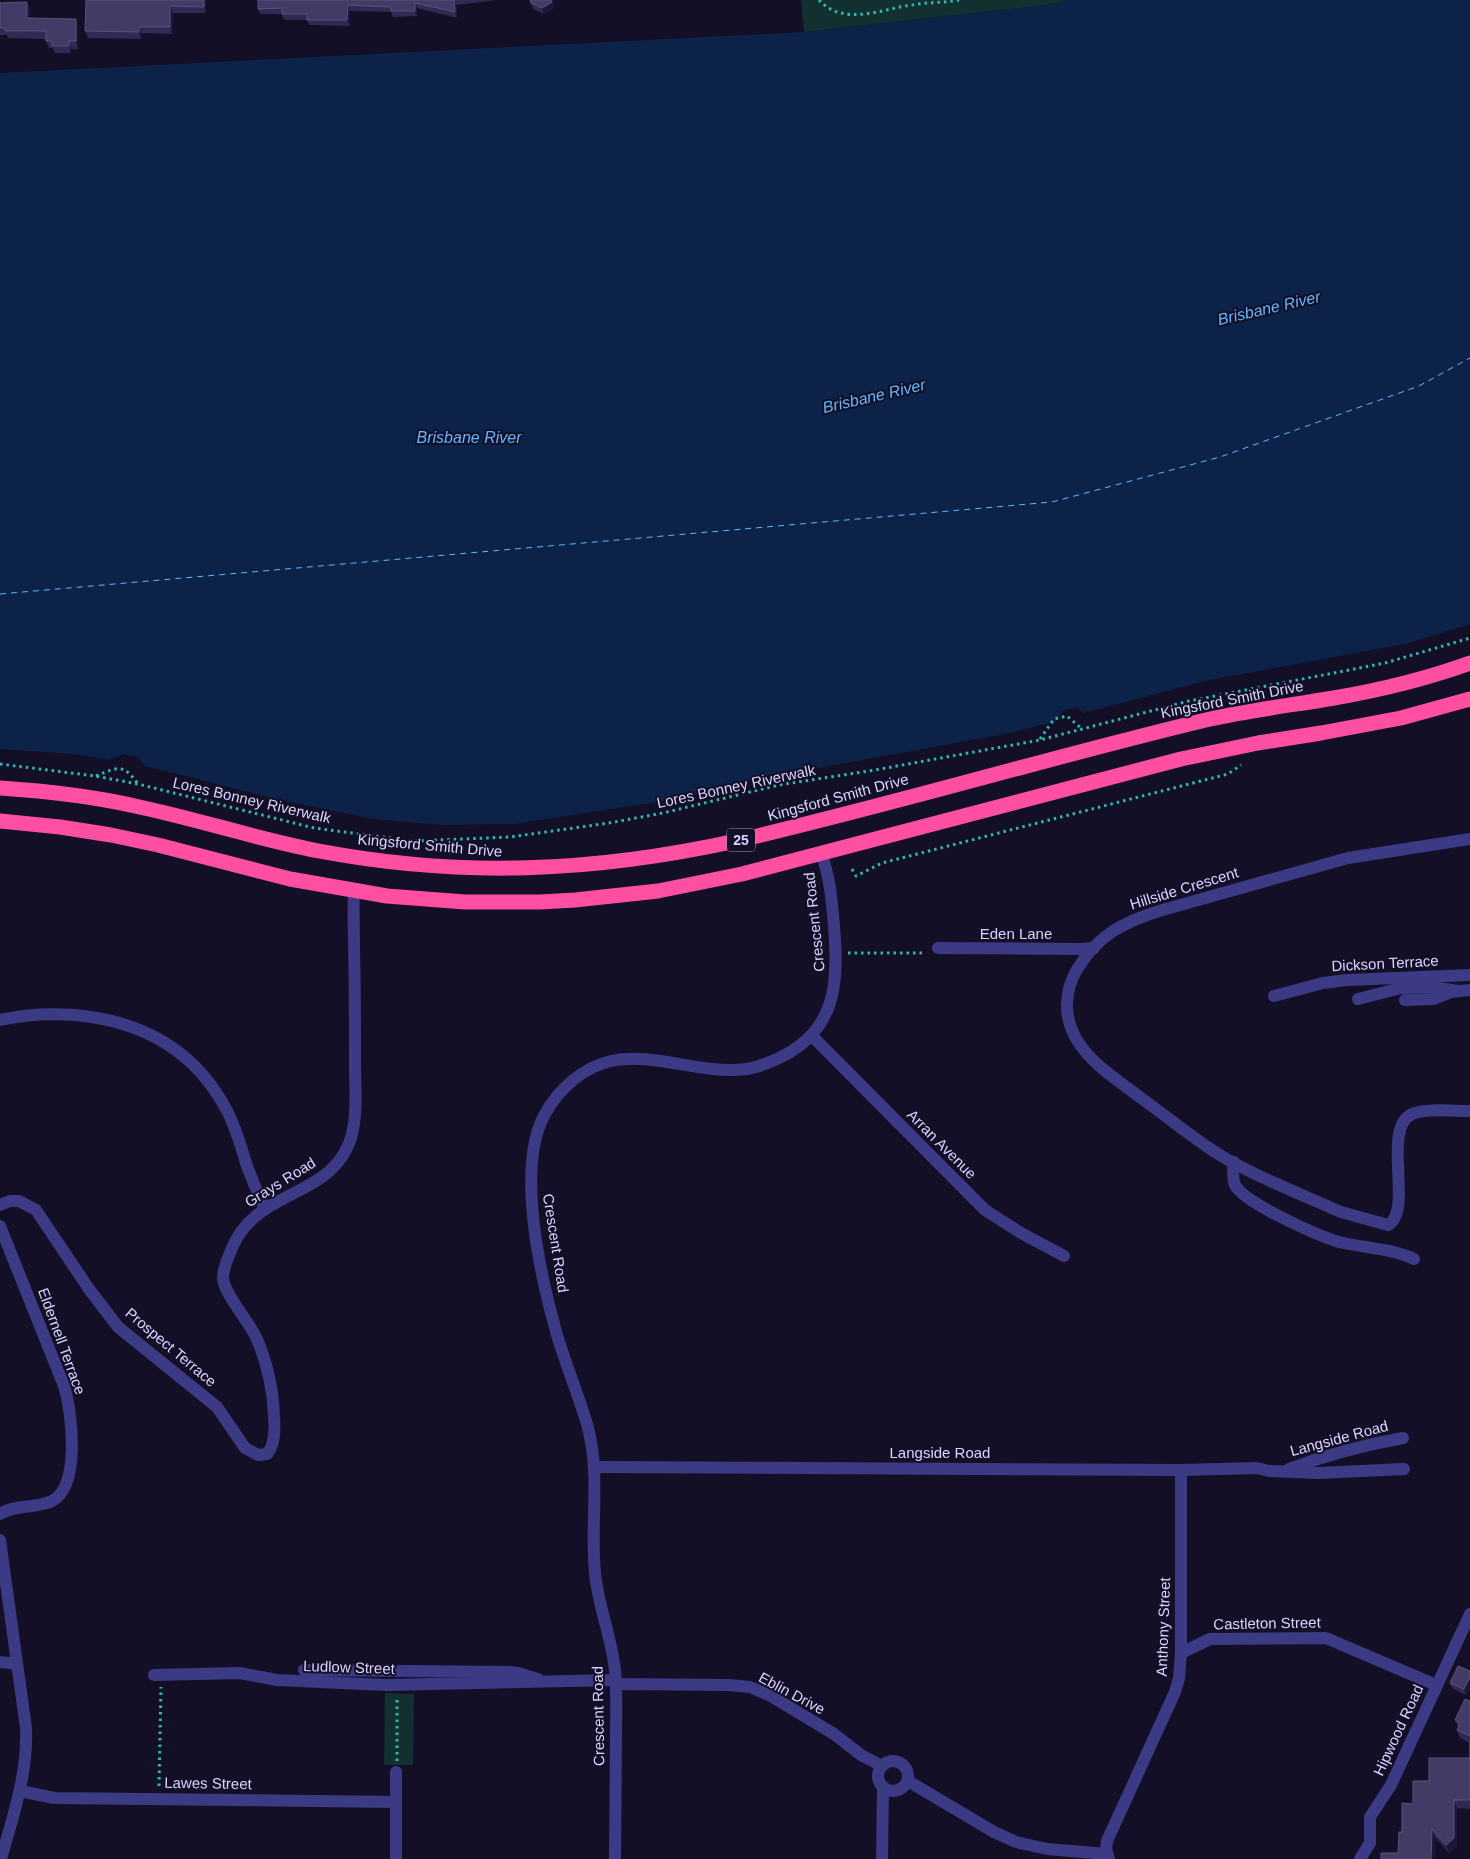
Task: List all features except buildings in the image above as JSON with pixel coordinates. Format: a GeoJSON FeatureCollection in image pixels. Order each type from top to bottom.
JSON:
{"type":"FeatureCollection","features":[{"type":"Feature","properties":{"kind":"highway","name":"Kingsford Smith Drive"},"geometry":{"type":"LineString","coordinates":[[0,788],[57,794],[134,806],[272,841],[320,851],[380,860],[455,867],[560,868],[687,852],[736,841],[1214,718],[1378,689],[1409,682],[1470,663]]}},
{"type":"Feature","properties":{"kind":"highway","name":"25"},"geometry":{"type":"LineString","coordinates":[[0,821],[60,827],[110,835],[158,845],[290,879],[387,896],[465,902],[575,900],[658,891],[700,884],[1181,759],[1258,743],[1321,734],[1393,720],[1470,699]]}},
{"type":"Feature","properties":{"kind":"street","name":"Hillside Crescent"},"geometry":{"type":"LineString","coordinates":[[1470,839],[1348,858],[1159,911],[1122,924],[1108,934],[1094,948],[1076,972],[1068,992],[1068,1017],[1078,1042],[1095,1062],[1214,1151],[1341,1212],[1382,1224],[1390,1224],[1395,1216],[1398,1205],[1399,1133],[1402,1124],[1409,1116],[1416,1113],[1470,1111]]}},
{"type":"Feature","properties":{"kind":"street","name":"Crescent Road"},"geometry":{"type":"LineString","coordinates":[[615,1859],[616,1682],[611,1645],[600,1604],[595,1570],[595,1467],[590,1433],[558,1337],[544,1283],[534,1222],[530,1177],[532,1155],[537,1132],[545,1113],[559,1095],[581,1074],[596,1065],[614,1060],[640,1059],[733,1071],[754,1068],[793,1051],[812,1036],[828,1006],[834,990],[836,973],[830,885],[822,853]]}},
{"type":"Feature","properties":{"kind":"street","name":"Grays Road"},"geometry":{"type":"LineString","coordinates":[[262,1455],[267,1454],[270,1449],[275,1423],[270,1374],[255,1336],[226,1289],[223,1280],[226,1263],[239,1234],[247,1223],[265,1208],[300,1190],[334,1167],[345,1152],[351,1136],[354,1101],[354,890]]}},
{"type":"Feature","properties":{"kind":"street","name":"Eden Lane"},"geometry":{"type":"LineString","coordinates":[[934,951],[1094,948]]}},
{"type":"Feature","properties":{"kind":"street","name":"Dickson Terrace"},"geometry":{"type":"LineString","coordinates":[[1274,996],[1346,980],[1470,976]]}},
{"type":"Feature","properties":{"kind":"street","name":"Dickson Terrace"},"geometry":{"type":"LineString","coordinates":[[1358,999],[1401,988],[1431,987],[1464,991]]}},
{"type":"Feature","properties":{"kind":"street","name":"Dickson Terrace"},"geometry":{"type":"LineString","coordinates":[[1406,1000],[1434,999],[1464,991]]}},
{"type":"Feature","properties":{"kind":"street"},"geometry":{"type":"LineString","coordinates":[[0,1020],[27,1014],[107,1019],[148,1032],[175,1048],[205,1077],[226,1108],[265,1208]]}},
{"type":"Feature","properties":{"kind":"street","name":"Arran Avenue"},"geometry":{"type":"LineString","coordinates":[[812,1036],[985,1210],[1010,1227],[1064,1256]]}},
{"type":"Feature","properties":{"kind":"street"},"geometry":{"type":"LineString","coordinates":[[1234,1162],[1233,1178],[1235,1186],[1244,1196],[1257,1204],[1332,1240],[1396,1252],[1414,1259]]}},
{"type":"Feature","properties":{"kind":"street","name":"Prospect Terrace"},"geometry":{"type":"LineString","coordinates":[[1,1204],[19,1201],[36,1210],[89,1289],[118,1327],[209,1401],[224,1417],[245,1448],[253,1453],[262,1455]]}},
{"type":"Feature","properties":{"kind":"street","name":"Eldernell Terrace"},"geometry":{"type":"LineString","coordinates":[[0,1226],[64,1386],[69,1410],[71,1444],[68,1477],[64,1490],[59,1496],[46,1503],[9,1510],[0,1514]]}},
{"type":"Feature","properties":{"kind":"street","name":"Langside Road"},"geometry":{"type":"LineString","coordinates":[[1284,1471],[1333,1454],[1403,1438]]}},
{"type":"Feature","properties":{"kind":"street","name":"Langside Road"},"geometry":{"type":"LineString","coordinates":[[595,1467],[1180,1470],[1257,1468],[1269,1471],[1318,1473],[1404,1469]]}},
{"type":"Feature","properties":{"kind":"street","name":"Anthony Street"},"geometry":{"type":"LineString","coordinates":[[1108,1856],[1107,1840],[1175,1692],[1179,1678],[1181,1653],[1180,1470]]}},
{"type":"Feature","properties":{"kind":"street"},"geometry":{"type":"LineString","coordinates":[[0,1540],[26,1728],[27,1750],[20,1791],[1,1859]]}},
{"type":"Feature","properties":{"kind":"street","name":"Hipwood Road"},"geometry":{"type":"LineString","coordinates":[[1360,1859],[1370,1841],[1370,1817],[1391,1785],[1470,1614]]}},
{"type":"Feature","properties":{"kind":"street","name":"Castleton Street"},"geometry":{"type":"LineString","coordinates":[[1181,1653],[1210,1639],[1326,1638],[1436,1685]]}},
{"type":"Feature","properties":{"kind":"street"},"geometry":{"type":"LineString","coordinates":[[0,1662],[17,1664]]}},
{"type":"Feature","properties":{"kind":"street","name":"Ludlow Street"},"geometry":{"type":"LineString","coordinates":[[304,1670],[508,1672],[518,1673],[545,1682]]}},
{"type":"Feature","properties":{"kind":"street","name":"Ludlow Street"},"geometry":{"type":"LineString","coordinates":[[154,1675],[240,1673],[277,1680],[386,1685],[616,1682]]}},
{"type":"Feature","properties":{"kind":"street","name":"Eblin Drive"},"geometry":{"type":"LineString","coordinates":[[616,1682],[739,1685],[750,1687],[771,1696],[834,1734],[861,1755],[882,1766]]}},
{"type":"Feature","properties":{"kind":"street"},"geometry":{"type":"LineString","coordinates":[[890,1761],[899,1762],[908,1772],[908,1781],[903,1788],[898,1791],[889,1791],[883,1787],[878,1779],[878,1773],[882,1766],[890,1761]]}},
{"type":"Feature","properties":{"kind":"street"},"geometry":{"type":"LineString","coordinates":[[396,1859],[397,1769]]}},
{"type":"Feature","properties":{"kind":"street"},"geometry":{"type":"LineString","coordinates":[[908,1781],[994,1832],[1016,1842],[1048,1849],[1108,1856]]}},
{"type":"Feature","properties":{"kind":"street"},"geometry":{"type":"LineString","coordinates":[[882,1859],[883,1787]]}},
{"type":"Feature","properties":{"kind":"street","name":"Lawes Street"},"geometry":{"type":"LineString","coordinates":[[20,1791],[54,1798],[396,1802]]}},
{"type":"Feature","properties":{"kind":"path"},"geometry":{"type":"LineString","coordinates":[[819,0],[827,8],[837,13],[853,15],[904,6],[959,0]]}},
{"type":"Feature","properties":{"kind":"path","name":"Lores Bonney Riverwalk"},"geometry":{"type":"LineString","coordinates":[[0,764],[95,776],[138,784],[314,828],[413,841],[510,838],[663,814],[779,786],[1040,740],[1189,701],[1385,662],[1470,638]]}},
{"type":"Feature","properties":{"kind":"path"},"geometry":{"type":"LineString","coordinates":[[1040,740],[1054,719],[1067,716],[1081,728]]}},
{"type":"Feature","properties":{"kind":"path"},"geometry":{"type":"LineString","coordinates":[[852,869],[856,876],[882,863],[1228,774],[1240,765]]}},
{"type":"Feature","properties":{"kind":"path"},"geometry":{"type":"LineString","coordinates":[[95,776],[112,768],[118,768],[130,772],[138,784]]}},
{"type":"Feature","properties":{"kind":"path"},"geometry":{"type":"LineString","coordinates":[[857,953],[934,951]]}},
{"type":"Feature","properties":{"kind":"path"},"geometry":{"type":"LineString","coordinates":[[158,1799],[161,1683],[164,1684]]}},
{"type":"Feature","properties":{"kind":"path"},"geometry":{"type":"LineString","coordinates":[[397,1693],[397,1769]]}},
{"type":"Feature","properties":{"kind":"green space"},"geometry":{"type":"Polygon","coordinates":[[[801,0],[1069,0],[1048,5],[804,32],[801,0]]]}},
{"type":"Feature","properties":{"kind":"green space"},"geometry":{"type":"Polygon","coordinates":[[[385,1693],[414,1694],[413,1765],[384,1765],[385,1693]]]}},
{"type":"Feature","properties":{"kind":"water","name":"Brisbane River"},"geometry":{"type":"Polygon","coordinates":[[[1069,0],[1470,0],[1470,624],[1405,644],[1205,681],[1084,713],[1076,707],[1062,711],[1056,721],[1015,732],[758,779],[658,802],[513,824],[443,825],[374,819],[284,801],[145,766],[138,757],[124,754],[109,760],[73,754],[0,749],[0,73],[804,32],[1048,5],[1069,0]]]}},
{"type":"Feature","properties":{"kind":"ferry route"},"geometry":{"type":"LineString","coordinates":[[0,594],[1052,502],[1220,457],[1419,386],[1470,358]]}}]}
